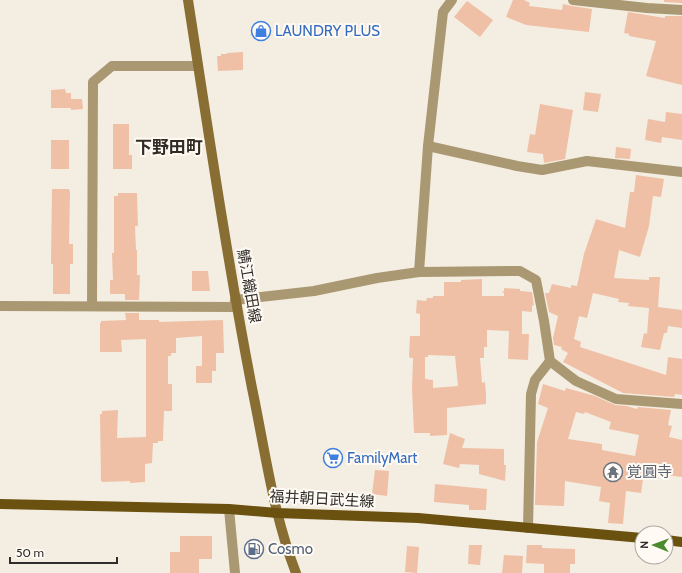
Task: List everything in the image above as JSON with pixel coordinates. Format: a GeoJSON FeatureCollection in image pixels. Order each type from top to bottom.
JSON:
{"type":"FeatureCollection","features":[{"type":"Feature","properties":{"kind":"main road","name":"鯖江織田線"},"geometry":{"type":"LineString","coordinates":[[188,0],[235,300],[277,513],[296,573]]}},
{"type":"Feature","properties":{"kind":"main road","name":"福井朝日武生線"},"geometry":{"type":"LineString","coordinates":[[0,504],[229,509],[277,513],[418,518],[634,537]]}},
{"type":"Feature","properties":{"kind":"street"},"geometry":{"type":"LineString","coordinates":[[419,272],[428,146],[443,12],[452,0]]}},
{"type":"Feature","properties":{"kind":"street"},"geometry":{"type":"LineString","coordinates":[[573,0],[647,8],[682,10]]}},
{"type":"Feature","properties":{"kind":"street"},"geometry":{"type":"LineString","coordinates":[[92,306],[93,82],[112,66],[198,66]]}},
{"type":"Feature","properties":{"kind":"street"},"geometry":{"type":"LineString","coordinates":[[428,146],[517,166],[542,170],[587,161],[682,172]]}},
{"type":"Feature","properties":{"kind":"street"},"geometry":{"type":"LineString","coordinates":[[0,306],[234,307],[235,300],[314,291],[377,278],[419,272],[520,271],[536,280],[550,362],[576,381],[616,399],[682,404]]}},
{"type":"Feature","properties":{"kind":"street"},"geometry":{"type":"LineString","coordinates":[[528,528],[531,394],[535,380],[550,362]]}},
{"type":"Feature","properties":{"kind":"street"},"geometry":{"type":"LineString","coordinates":[[229,509],[235,573]]}},
{"type":"Feature","properties":{"kind":"building"},"geometry":{"type":"Polygon","coordinates":[[[513,0],[524,0],[530,3],[529,6],[562,10],[563,4],[592,9],[589,32],[526,25],[506,17],[513,0]]]}},
{"type":"Feature","properties":{"kind":"building"},"geometry":{"type":"Polygon","coordinates":[[[664,0],[682,0],[682,3],[664,2],[664,0]]]}},
{"type":"Feature","properties":{"kind":"building"},"geometry":{"type":"Polygon","coordinates":[[[467,1],[493,20],[480,37],[454,17],[467,1]]]}},
{"type":"Feature","properties":{"kind":"building"},"geometry":{"type":"Polygon","coordinates":[[[628,12],[665,18],[665,16],[682,16],[682,85],[646,76],[656,41],[629,36],[629,34],[624,33],[628,12]]]}},
{"type":"Feature","properties":{"kind":"building"},"geometry":{"type":"Polygon","coordinates":[[[243,52],[243,70],[218,71],[217,56],[227,53],[243,52]]]}},
{"type":"Feature","properties":{"kind":"building"},"geometry":{"type":"Polygon","coordinates":[[[65,89],[66,93],[71,93],[71,99],[82,99],[83,109],[71,110],[71,108],[51,108],[51,90],[65,89]]]}},
{"type":"Feature","properties":{"kind":"building"},"geometry":{"type":"Polygon","coordinates":[[[585,92],[601,94],[598,112],[583,110],[585,92]]]}},
{"type":"Feature","properties":{"kind":"building"},"geometry":{"type":"Polygon","coordinates":[[[540,104],[573,110],[565,159],[544,163],[543,154],[527,152],[530,134],[535,135],[540,104]]]}},
{"type":"Feature","properties":{"kind":"building"},"geometry":{"type":"Polygon","coordinates":[[[666,112],[682,114],[682,140],[662,137],[661,143],[645,140],[648,119],[665,122],[666,112]]]}},
{"type":"Feature","properties":{"kind":"building"},"geometry":{"type":"Polygon","coordinates":[[[113,124],[129,124],[129,155],[132,155],[132,169],[113,169],[113,124]]]}},
{"type":"Feature","properties":{"kind":"building"},"geometry":{"type":"Polygon","coordinates":[[[51,140],[69,140],[69,169],[51,169],[51,140]]]}},
{"type":"Feature","properties":{"kind":"building"},"geometry":{"type":"Polygon","coordinates":[[[616,147],[631,149],[630,159],[615,158],[616,147]]]}},
{"type":"Feature","properties":{"kind":"building"},"geometry":{"type":"Polygon","coordinates":[[[636,175],[664,179],[661,197],[653,196],[649,226],[640,257],[619,250],[614,278],[649,280],[649,277],[660,277],[658,307],[682,310],[682,328],[668,326],[667,333],[664,333],[660,350],[641,347],[644,333],[647,334],[649,308],[628,306],[629,303],[618,302],[619,299],[593,293],[587,318],[579,316],[574,339],[581,342],[580,347],[666,375],[668,357],[682,359],[682,395],[675,394],[674,397],[623,393],[563,362],[568,353],[561,349],[562,347],[554,345],[553,338],[558,316],[549,312],[545,293],[549,293],[552,284],[571,288],[571,285],[577,286],[584,254],[596,219],[625,228],[630,192],[634,192],[636,175]]]}},
{"type":"Feature","properties":{"kind":"building"},"geometry":{"type":"Polygon","coordinates":[[[52,189],[69,189],[70,192],[69,244],[73,244],[73,264],[70,264],[70,294],[53,294],[53,264],[51,264],[52,189]]]}},
{"type":"Feature","properties":{"kind":"building"},"geometry":{"type":"Polygon","coordinates":[[[118,193],[137,193],[138,226],[135,226],[137,275],[140,275],[139,300],[125,300],[125,294],[110,294],[110,280],[113,280],[112,253],[114,253],[114,196],[118,196],[118,193]]]}},
{"type":"Feature","properties":{"kind":"building"},"geometry":{"type":"Polygon","coordinates":[[[192,271],[208,271],[210,291],[192,291],[192,271]]]}},
{"type":"Feature","properties":{"kind":"building"},"geometry":{"type":"Polygon","coordinates":[[[482,279],[482,296],[504,296],[504,293],[502,292],[504,291],[504,288],[520,289],[520,291],[532,292],[534,306],[532,305],[532,312],[522,311],[522,334],[529,334],[528,360],[508,359],[509,331],[487,330],[487,347],[484,347],[484,358],[480,358],[482,383],[485,382],[486,404],[447,408],[447,435],[430,436],[430,433],[414,433],[412,389],[413,358],[410,358],[409,356],[410,336],[420,336],[420,314],[416,313],[417,300],[426,301],[427,298],[433,298],[433,296],[444,296],[444,282],[461,282],[461,280],[482,279]],[[428,355],[428,357],[425,357],[425,379],[433,380],[433,388],[458,386],[455,356],[428,355]]]}},
{"type":"Feature","properties":{"kind":"building"},"geometry":{"type":"Polygon","coordinates":[[[125,313],[139,313],[139,320],[159,320],[159,322],[223,320],[224,353],[216,353],[216,371],[212,371],[212,383],[196,383],[196,366],[202,366],[202,336],[176,338],[176,353],[171,353],[171,356],[168,356],[168,384],[172,384],[172,411],[164,411],[163,441],[153,443],[152,463],[145,464],[145,482],[103,482],[101,481],[100,414],[102,414],[102,411],[118,410],[117,438],[146,437],[146,339],[121,340],[122,352],[100,352],[101,321],[126,320],[125,313]]]}},
{"type":"Feature","properties":{"kind":"building"},"geometry":{"type":"Polygon","coordinates":[[[543,384],[565,391],[566,388],[595,396],[615,405],[637,409],[638,407],[671,410],[668,425],[672,426],[669,437],[682,440],[682,477],[644,472],[641,493],[626,491],[623,524],[608,523],[610,503],[599,501],[601,487],[565,481],[564,506],[535,505],[537,442],[548,408],[538,404],[543,384]],[[576,412],[568,439],[602,444],[602,450],[635,456],[639,435],[609,429],[611,422],[585,412],[584,414],[576,412]]]}},
{"type":"Feature","properties":{"kind":"building"},"geometry":{"type":"Polygon","coordinates":[[[450,433],[465,439],[462,448],[504,449],[504,465],[506,465],[505,481],[479,474],[479,465],[460,464],[459,468],[443,464],[450,433]]]}},
{"type":"Feature","properties":{"kind":"building"},"geometry":{"type":"Polygon","coordinates":[[[375,470],[389,471],[387,496],[372,494],[375,470]]]}},
{"type":"Feature","properties":{"kind":"building"},"geometry":{"type":"Polygon","coordinates":[[[435,484],[487,489],[486,510],[469,510],[469,505],[434,502],[435,484]]]}},
{"type":"Feature","properties":{"kind":"building"},"geometry":{"type":"Polygon","coordinates":[[[180,536],[212,536],[212,559],[199,559],[199,573],[170,573],[170,552],[180,552],[180,536]]]}},
{"type":"Feature","properties":{"kind":"building"},"geometry":{"type":"Polygon","coordinates":[[[469,545],[482,545],[480,565],[468,564],[469,545]]]}},
{"type":"Feature","properties":{"kind":"building"},"geometry":{"type":"Polygon","coordinates":[[[527,545],[542,545],[542,548],[575,549],[575,564],[570,564],[570,573],[544,573],[544,564],[526,563],[527,545]]]}},
{"type":"Feature","properties":{"kind":"building"},"geometry":{"type":"Polygon","coordinates":[[[407,546],[419,547],[417,573],[405,572],[407,546]]]}},
{"type":"Feature","properties":{"kind":"building"},"geometry":{"type":"Polygon","coordinates":[[[504,555],[523,556],[522,573],[502,573],[504,555]]]}},
{"type":"Feature","properties":{"kind":"place","name":"LAUNDRY PLUS"},"geometry":{"type":"Point","coordinates":[261,31]}},
{"type":"Feature","properties":{"kind":"place","name":"FamilyMart"},"geometry":{"type":"Point","coordinates":[333,458]}},
{"type":"Feature","properties":{"kind":"place","name":"覚圓寺"},"geometry":{"type":"Point","coordinates":[613,472]}},
{"type":"Feature","properties":{"kind":"place","name":"Cosmo"},"geometry":{"type":"Point","coordinates":[254,549]}},
{"type":"Feature","properties":{"kind":"district","name":"下野田町"},"geometry":{"type":"Point","coordinates":[169,147]}}]}
